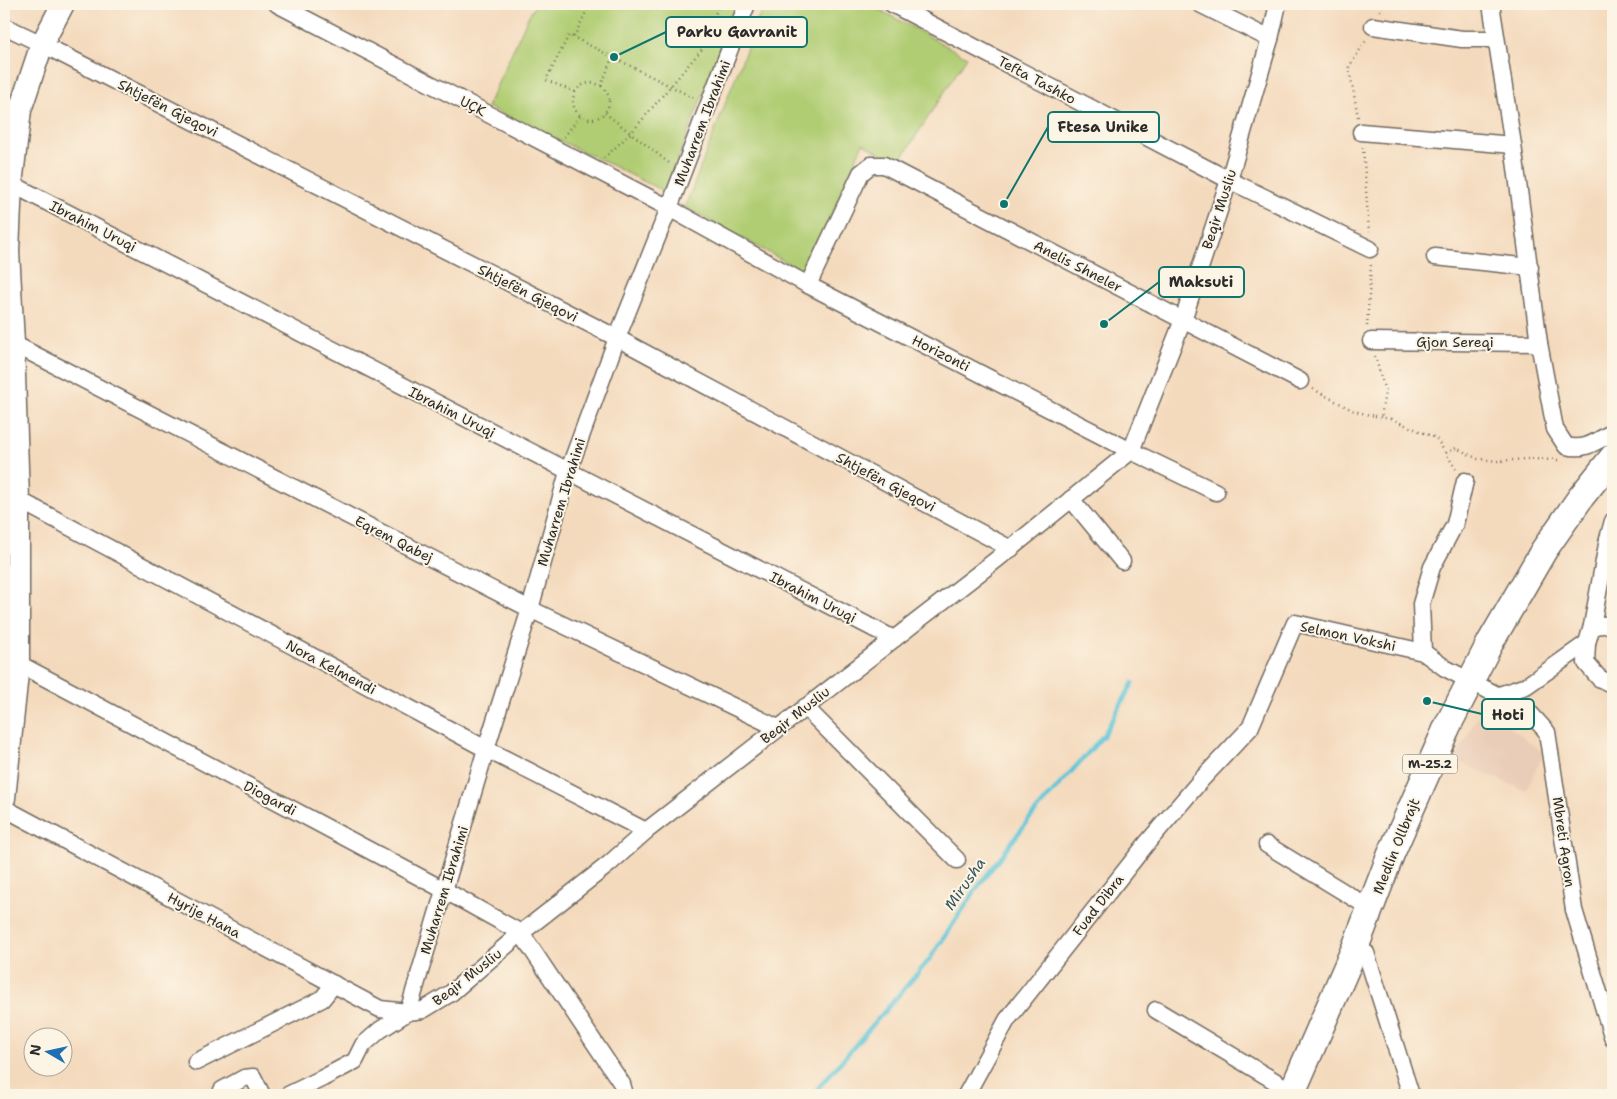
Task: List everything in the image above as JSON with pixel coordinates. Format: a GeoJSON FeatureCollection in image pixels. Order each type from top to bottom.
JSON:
{"type":"FeatureCollection","features":[{"type":"Feature","properties":{"kind":"main road","name":"Medlin Ollbrajt"},"geometry":{"type":"LineString","coordinates":[[1292,1094],[1355,948],[1420,785],[1491,641],[1544,550],[1581,497],[1613,458]]}},
{"type":"Feature","properties":{"kind":"street"},"geometry":{"type":"LineString","coordinates":[[4,798],[11,660],[8,182],[20,110],[42,44],[63,4]]}},
{"type":"Feature","properties":{"kind":"street","name":"UÇK"},"geometry":{"type":"LineString","coordinates":[[277,4],[669,208]]}},
{"type":"Feature","properties":{"kind":"street","name":"Muharrem Ibrahimi"},"geometry":{"type":"LineString","coordinates":[[408,1012],[486,749],[530,609],[568,472],[617,338],[747,4]]}},
{"type":"Feature","properties":{"kind":"street","name":"Tefta Tashko"},"geometry":{"type":"LineString","coordinates":[[892,4],[1229,180],[1370,249]]}},
{"type":"Feature","properties":{"kind":"street"},"geometry":{"type":"LineString","coordinates":[[1200,4],[1270,39]]}},
{"type":"Feature","properties":{"kind":"street","name":"Beqir Musliu"},"geometry":{"type":"LineString","coordinates":[[408,1012],[423,1010],[451,993],[646,831],[1011,549],[1131,450],[1183,320],[1229,180],[1270,39],[1278,4]]}},
{"type":"Feature","properties":{"kind":"street"},"geometry":{"type":"LineString","coordinates":[[1491,4],[1513,145],[1539,343],[1555,429],[1566,446],[1576,448],[1587,447],[1613,432]]}},
{"type":"Feature","properties":{"kind":"street","name":"Shtjefën Gjeqovi"},"geometry":{"type":"LineString","coordinates":[[4,26],[617,338],[1011,549]]}},
{"type":"Feature","properties":{"kind":"street"},"geometry":{"type":"LineString","coordinates":[[1374,26],[1457,39],[1496,39]]}},
{"type":"Feature","properties":{"kind":"street"},"geometry":{"type":"LineString","coordinates":[[1361,132],[1513,145]]}},
{"type":"Feature","properties":{"kind":"street","name":"Anelis Shneler"},"geometry":{"type":"LineString","coordinates":[[808,285],[861,172],[871,165],[884,165],[1300,381]]}},
{"type":"Feature","properties":{"kind":"street","name":"Ibrahim Uruqi"},"geometry":{"type":"LineString","coordinates":[[8,182],[894,639]]}},
{"type":"Feature","properties":{"kind":"street","name":"Horizonti"},"geometry":{"type":"LineString","coordinates":[[669,208],[808,285],[1216,492]]}},
{"type":"Feature","properties":{"kind":"street"},"geometry":{"type":"LineString","coordinates":[[1435,257],[1530,268]]}},
{"type":"Feature","properties":{"kind":"street","name":"Eqrem Qabej"},"geometry":{"type":"LineString","coordinates":[[9,341],[530,609],[778,728]]}},
{"type":"Feature","properties":{"kind":"street","name":"Gjon Sereqi"},"geometry":{"type":"LineString","coordinates":[[1371,342],[1539,343]]}},
{"type":"Feature","properties":{"kind":"street"},"geometry":{"type":"LineString","coordinates":[[1423,652],[1421,604],[1432,568],[1455,524],[1465,481]]}},
{"type":"Feature","properties":{"kind":"street","name":"Nora Kelmendi"},"geometry":{"type":"LineString","coordinates":[[11,496],[486,749],[646,831]]}},
{"type":"Feature","properties":{"kind":"street"},"geometry":{"type":"LineString","coordinates":[[1071,499],[1122,561]]}},
{"type":"Feature","properties":{"kind":"street"},"geometry":{"type":"LineString","coordinates":[[1613,522],[1611,540],[1587,643],[1586,663],[1599,678],[1613,685]]}},
{"type":"Feature","properties":{"kind":"street","name":"Selmon Vokshi"},"geometry":{"type":"LineString","coordinates":[[1250,728],[1295,623],[1423,652],[1445,668],[1471,681]]}},
{"type":"Feature","properties":{"kind":"street"},"geometry":{"type":"LineString","coordinates":[[1592,626],[1613,624]]}},
{"type":"Feature","properties":{"kind":"street"},"geometry":{"type":"LineString","coordinates":[[1499,695],[1526,686],[1587,643]]}},
{"type":"Feature","properties":{"kind":"street","name":"Diogardi"},"geometry":{"type":"LineString","coordinates":[[11,660],[444,890],[521,934]]}},
{"type":"Feature","properties":{"kind":"street","name":"Mbreti Agron"},"geometry":{"type":"LineString","coordinates":[[1471,681],[1528,711],[1548,732],[1574,910],[1613,1039]]}},
{"type":"Feature","properties":{"kind":"street"},"geometry":{"type":"LineString","coordinates":[[805,707],[957,860]]}},
{"type":"Feature","properties":{"kind":"street","name":"Fuad Dibra"},"geometry":{"type":"LineString","coordinates":[[966,1095],[1007,1020],[1147,843],[1200,780],[1250,728]]}},
{"type":"Feature","properties":{"kind":"street","name":"Hyrije Hana"},"geometry":{"type":"LineString","coordinates":[[4,808],[380,1009],[408,1012]]}},
{"type":"Feature","properties":{"kind":"street"},"geometry":{"type":"LineString","coordinates":[[1267,845],[1370,908]]}},
{"type":"Feature","properties":{"kind":"street"},"geometry":{"type":"LineString","coordinates":[[521,934],[622,1084],[624,1091],[621,1095]]}},
{"type":"Feature","properties":{"kind":"street"},"geometry":{"type":"LineString","coordinates":[[1355,948],[1366,952],[1412,1095]]}},
{"type":"Feature","properties":{"kind":"street"},"geometry":{"type":"LineString","coordinates":[[196,1062],[322,999],[334,984]]}},
{"type":"Feature","properties":{"kind":"street","name":"Medlin Ollbrajt"},"geometry":{"type":"LineString","coordinates":[[1156,1010],[1292,1094]]}},
{"type":"Feature","properties":{"kind":"street"},"geometry":{"type":"LineString","coordinates":[[288,1095],[355,1060],[363,1044],[380,1030],[408,1012]]}},
{"type":"Feature","properties":{"kind":"street"},"geometry":{"type":"LineString","coordinates":[[222,1090],[244,1078],[253,1076],[262,1095]]}},
{"type":"Feature","properties":{"kind":"path"},"geometry":{"type":"LineString","coordinates":[[574,37],[590,4]]}},
{"type":"Feature","properties":{"kind":"path"},"geometry":{"type":"LineString","coordinates":[[602,160],[631,133],[702,49],[719,4]]}},
{"type":"Feature","properties":{"kind":"path"},"geometry":{"type":"LineString","coordinates":[[1381,418],[1385,391],[1367,325],[1371,266],[1365,155],[1349,67],[1374,26],[1382,4]]}},
{"type":"Feature","properties":{"kind":"path"},"geometry":{"type":"LineString","coordinates":[[575,92],[546,80],[570,35],[612,58],[709,105]]}},
{"type":"Feature","properties":{"kind":"path"},"geometry":{"type":"LineString","coordinates":[[601,86],[612,58]]}},
{"type":"Feature","properties":{"kind":"path"},"geometry":{"type":"LineString","coordinates":[[590,82],[601,86],[608,95],[608,107],[605,112],[601,116],[590,119],[580,116],[572,102],[578,87],[590,82]]}},
{"type":"Feature","properties":{"kind":"path"},"geometry":{"type":"LineString","coordinates":[[605,112],[682,174]]}},
{"type":"Feature","properties":{"kind":"path"},"geometry":{"type":"LineString","coordinates":[[561,141],[580,116]]}},
{"type":"Feature","properties":{"kind":"path"},"geometry":{"type":"LineString","coordinates":[[1300,381],[1354,411],[1391,419],[1436,438],[1465,481]]}},
{"type":"Feature","properties":{"kind":"path"},"geometry":{"type":"LineString","coordinates":[[1446,453],[1456,448],[1478,459],[1498,461],[1527,459],[1570,460],[1566,446]]}},
{"type":"Feature","properties":{"kind":"shaded area"},"geometry":{"type":"Polygon","coordinates":[[[1483,706],[1544,753],[1526,791],[1455,760],[1483,706]]]}},
{"type":"Feature","properties":{"kind":"green space"},"geometry":{"type":"Polygon","coordinates":[[[536,4],[738,4],[665,192],[487,107],[529,15],[536,4]]]}},
{"type":"Feature","properties":{"kind":"green space"},"geometry":{"type":"Polygon","coordinates":[[[764,4],[869,4],[967,57],[898,164],[863,143],[806,273],[685,207],[764,4]]]}},
{"type":"Feature","properties":{"kind":"waterway","name":"Mirusha"},"geometry":{"type":"LineString","coordinates":[[812,1095],[929,960],[977,888],[1030,818],[1103,736],[1133,683]]}},
{"type":"Feature","properties":{"kind":"place","name":"Parku Gavranit"},"geometry":{"type":"Point","coordinates":[614,57]}},
{"type":"Feature","properties":{"kind":"place","name":"Ftesa Unike"},"geometry":{"type":"Point","coordinates":[1004,204]}},
{"type":"Feature","properties":{"kind":"place","name":"Maksuti"},"geometry":{"type":"Point","coordinates":[1104,324]}},
{"type":"Feature","properties":{"kind":"place","name":"Hoti"},"geometry":{"type":"Point","coordinates":[1427,701]}}]}
